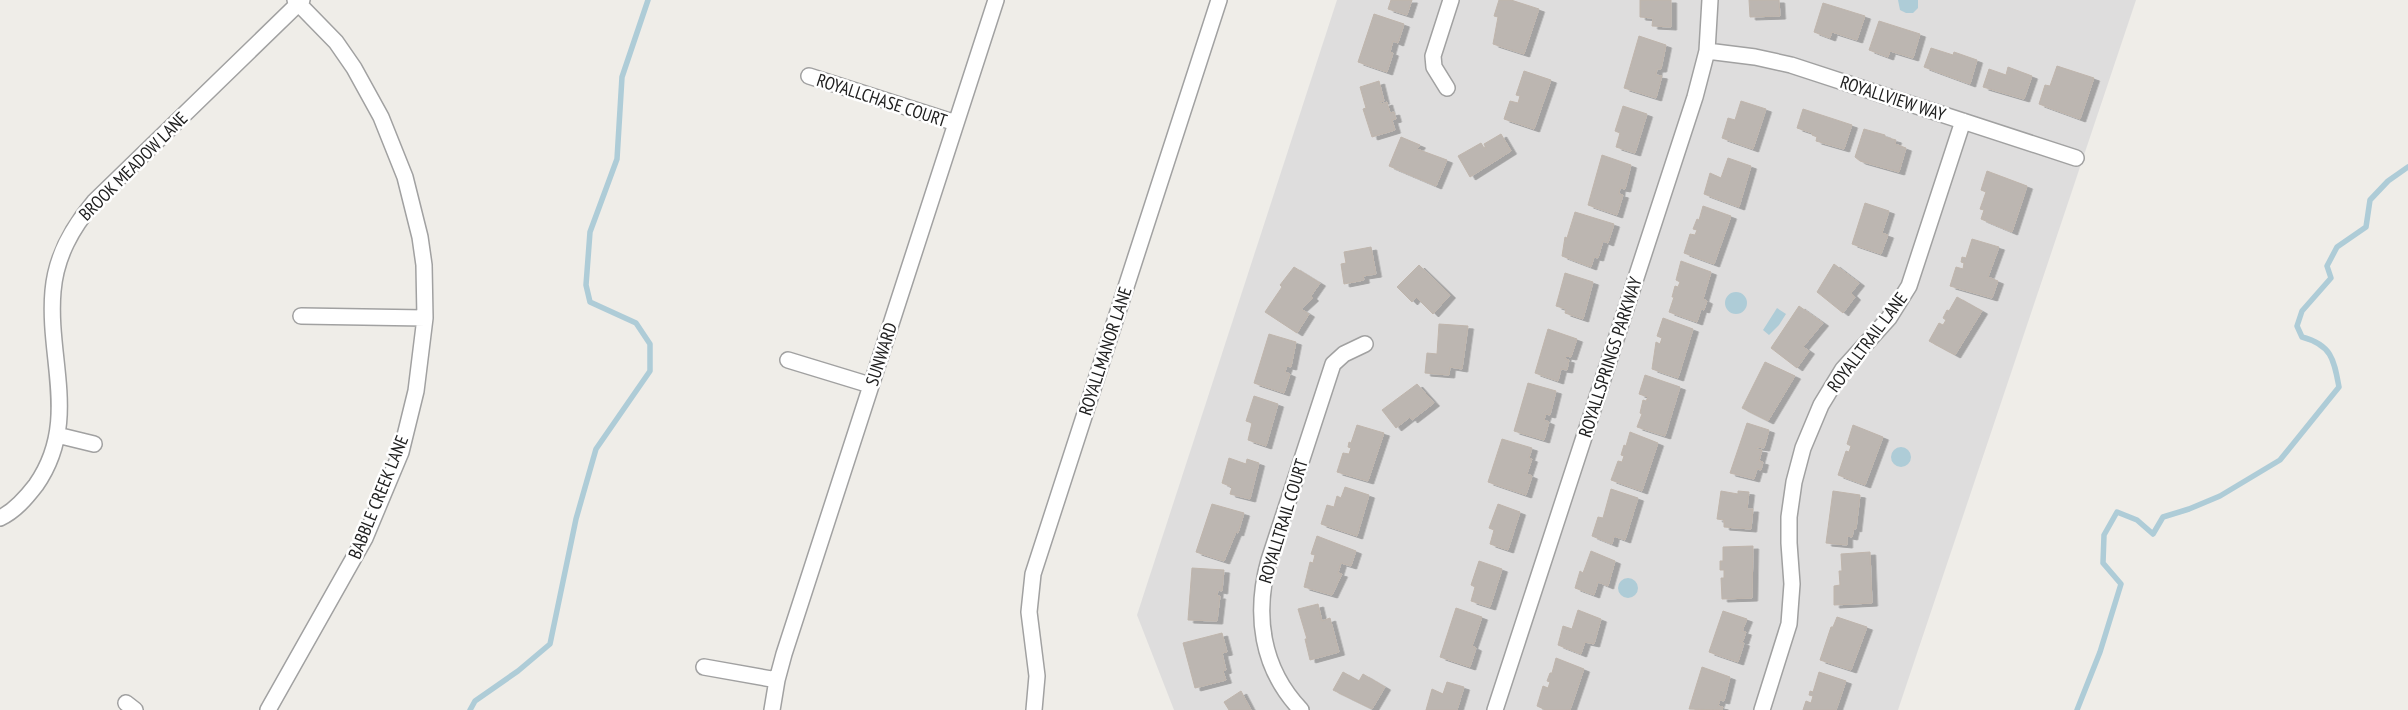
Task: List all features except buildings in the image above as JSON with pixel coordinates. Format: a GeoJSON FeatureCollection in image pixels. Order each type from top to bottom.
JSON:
{"type":"FeatureCollection","features":[{"type":"Feature","properties":{"kind":"street","name":"SUNWARD"},"geometry":{"type":"LineString","coordinates":[[772,710],[777,680],[870,385],[996,0]]}},
{"type":"Feature","properties":{"kind":"street","name":"ROYALLMANOR LANE"},"geometry":{"type":"LineString","coordinates":[[1035,709],[1037,676],[1029,612],[1033,574],[1219,0]]}},
{"type":"Feature","properties":{"kind":"street"},"geometry":{"type":"LineString","coordinates":[[1447,88],[1434,67],[1433,56],[1451,0]]}},
{"type":"Feature","properties":{"kind":"street","name":"ROYALLSPRINGS PARKWAY"},"geometry":{"type":"LineString","coordinates":[[1494,710],[1684,132],[1707,52],[1710,0]]}},
{"type":"Feature","properties":{"kind":"street","name":"BABBLE CREEK LANE"},"geometry":{"type":"LineString","coordinates":[[268,710],[365,538],[401,452],[416,391],[425,318],[424,265],[420,237],[405,177],[381,118],[354,68],[340,47],[299,1]]}},
{"type":"Feature","properties":{"kind":"street","name":"BROOK MEADOW LANE"},"geometry":{"type":"LineString","coordinates":[[0,518],[26,499],[40,479],[50,460],[57,435],[60,409],[53,291],[57,264],[66,241],[79,219],[94,202],[299,1]]}},
{"type":"Feature","properties":{"kind":"street","name":"ROYALLVIEW WAY"},"geometry":{"type":"LineString","coordinates":[[1707,52],[1746,56],[1791,65],[2076,158]]}},
{"type":"Feature","properties":{"kind":"street","name":"ROYALLCHASE COURT"},"geometry":{"type":"LineString","coordinates":[[809,76],[956,123]]}},
{"type":"Feature","properties":{"kind":"street","name":"ROYALLTRAIL LANE"},"geometry":{"type":"LineString","coordinates":[[1762,710],[1789,624],[1792,584],[1789,517],[1794,482],[1803,448],[1821,405],[1843,369],[1889,318],[1909,286],[1963,120]]}},
{"type":"Feature","properties":{"kind":"street"},"geometry":{"type":"LineString","coordinates":[[301,316],[425,318]]}},
{"type":"Feature","properties":{"kind":"street","name":"ROYALLTRAIL COURT"},"geometry":{"type":"LineString","coordinates":[[1301,710],[1282,685],[1268,657],[1260,616],[1262,586],[1333,364],[1344,354],[1365,344]]}},
{"type":"Feature","properties":{"kind":"street"},"geometry":{"type":"LineString","coordinates":[[788,360],[870,385]]}},
{"type":"Feature","properties":{"kind":"street"},"geometry":{"type":"LineString","coordinates":[[57,435],[94,444]]}},
{"type":"Feature","properties":{"kind":"street"},"geometry":{"type":"LineString","coordinates":[[704,667],[777,680]]}},
{"type":"Feature","properties":{"kind":"shaded area"},"geometry":{"type":"Polygon","coordinates":[[[1337,0],[2136,0],[1898,710],[1174,710],[1137,615],[1337,0]]]}},
{"type":"Feature","properties":{"kind":"water"},"geometry":{"type":"Polygon","coordinates":[[[1898,0],[1918,0],[1918,8],[1913,13],[1906,13],[1900,10],[1898,0]]]}},
{"type":"Feature","properties":{"kind":"water"},"geometry":{"type":"Polygon","coordinates":[[[1736,292],[1744,295],[1747,303],[1744,311],[1736,314],[1728,311],[1725,303],[1728,295],[1736,292]]]}},
{"type":"Feature","properties":{"kind":"water"},"geometry":{"type":"Polygon","coordinates":[[[1777,308],[1786,314],[1769,335],[1763,330],[1777,308]]]}},
{"type":"Feature","properties":{"kind":"water"},"geometry":{"type":"Polygon","coordinates":[[[1897,447],[1905,447],[1911,453],[1911,461],[1905,467],[1897,467],[1891,461],[1891,453],[1897,447]]]}},
{"type":"Feature","properties":{"kind":"water"},"geometry":{"type":"Polygon","coordinates":[[[1628,578],[1635,581],[1638,588],[1635,595],[1628,598],[1621,595],[1618,588],[1621,581],[1628,578]]]}},
{"type":"Feature","properties":{"kind":"waterway"},"geometry":{"type":"LineString","coordinates":[[470,710],[475,701],[518,671],[550,644],[576,519],[596,449],[650,371],[650,344],[636,323],[590,302],[586,285],[590,232],[617,159],[622,77],[648,0]]}},
{"type":"Feature","properties":{"kind":"waterway"},"geometry":{"type":"LineString","coordinates":[[2077,710],[2100,652],[2121,584],[2103,563],[2104,535],[2117,512],[2137,520],[2153,534],[2163,517],[2220,496],[2280,460],[2339,387],[2333,361],[2326,349],[2320,344],[2302,337],[2297,326],[2302,311],[2331,278],[2327,266],[2337,247],[2366,227],[2370,200],[2388,181],[2408,167]]}}]}
